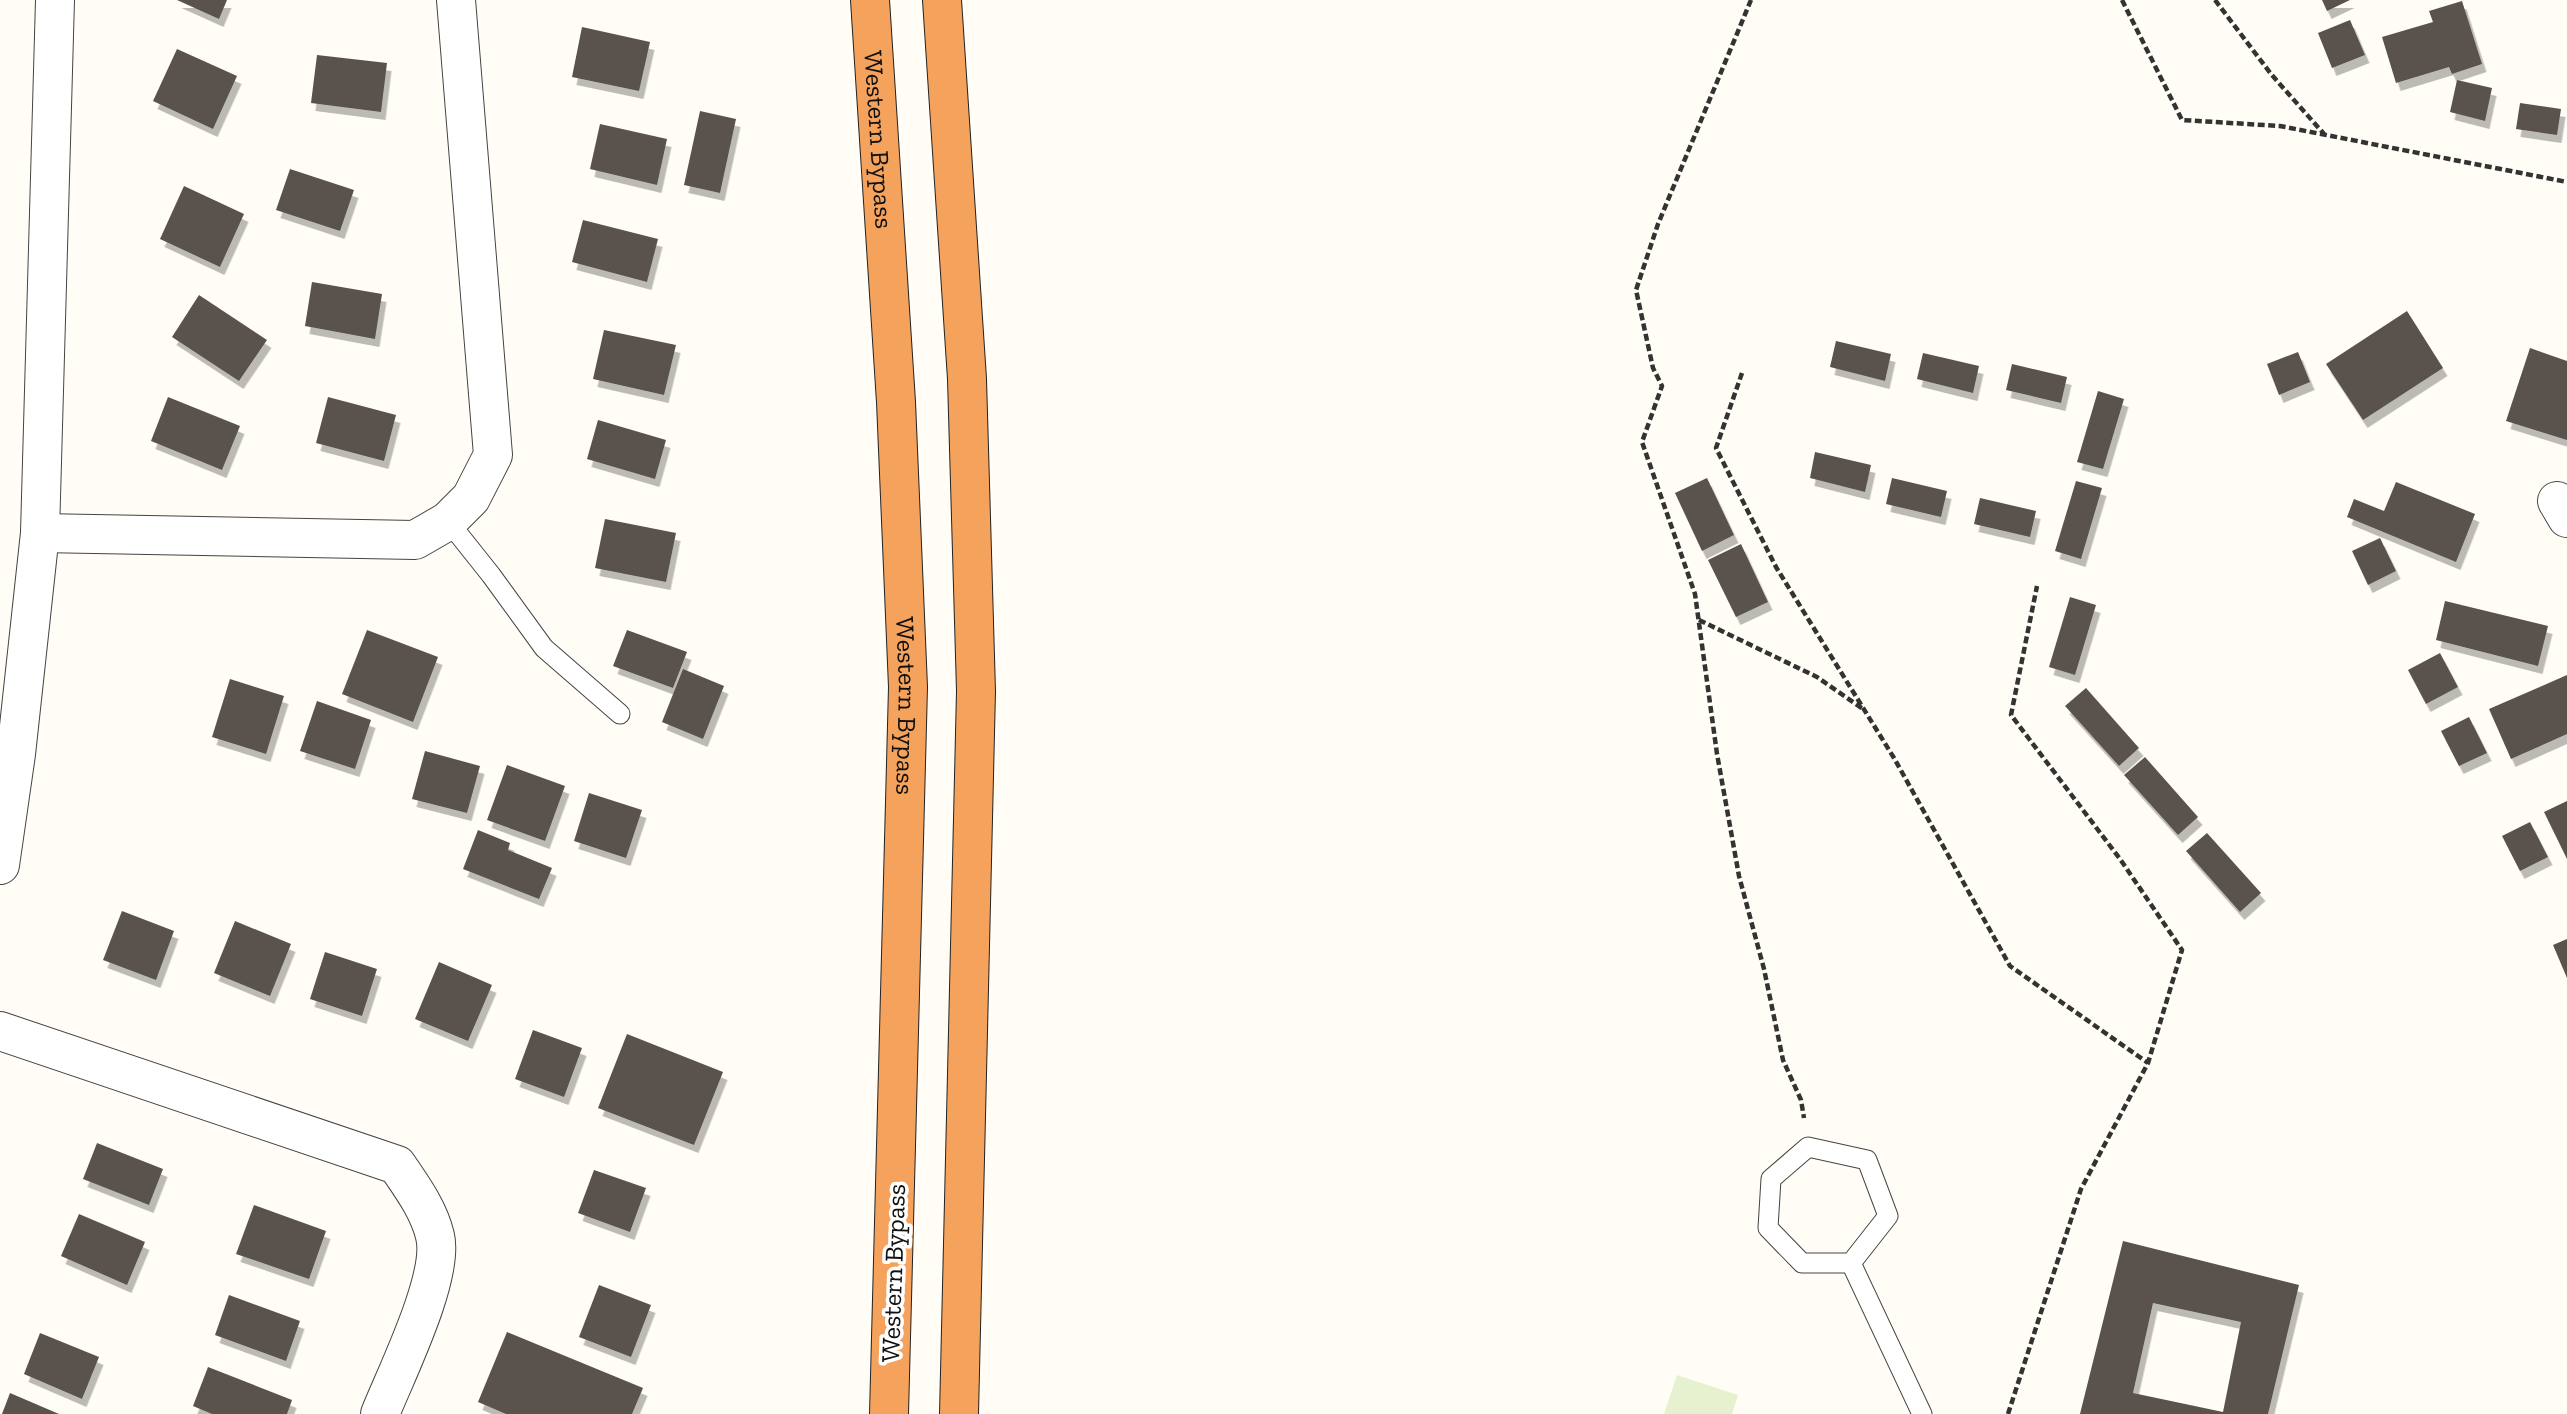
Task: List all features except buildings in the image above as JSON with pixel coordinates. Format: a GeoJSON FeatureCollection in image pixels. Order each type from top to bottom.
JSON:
{"type":"FeatureCollection","features":[{"type":"Feature","properties":{"kind":"highway","name":"Western Bypass"},"geometry":{"type":"LineString","coordinates":[[870,0],[896,402],[908,687],[889,1414]]}},
{"type":"Feature","properties":{"kind":"highway"},"geometry":{"type":"LineString","coordinates":[[942,0],[967,379],[976,691],[959,1414]]}},
{"type":"Feature","properties":{"kind":"street"},"geometry":{"type":"LineString","coordinates":[[0,865],[8,751],[40,533],[55,0]]}},
{"type":"Feature","properties":{"kind":"street"},"geometry":{"type":"LineString","coordinates":[[40,533],[415,540],[449,521],[471,498],[493,455],[456,0]]}},
{"type":"Feature","properties":{"kind":"street"},"geometry":{"type":"LineString","coordinates":[[0,1031],[397,1165],[420,1200],[436,1238],[433,1282],[380,1414]]}},
{"type":"Feature","properties":{"kind":"lane"},"geometry":{"type":"LineString","coordinates":[[449,521],[544,648],[621,714]]}},
{"type":"Feature","properties":{"kind":"lane"},"geometry":{"type":"LineString","coordinates":[[1808,1147],[1867,1160],[1888,1216],[1851,1263],[1802,1263],[1768,1228],[1771,1179],[1808,1147]]}},
{"type":"Feature","properties":{"kind":"lane"},"geometry":{"type":"LineString","coordinates":[[1851,1263],[1922,1414]]}},
{"type":"Feature","properties":{"kind":"path"},"geometry":{"type":"LineString","coordinates":[[1751,0],[1658,224],[1636,290],[1653,368],[1662,386],[1642,442],[1695,594],[1717,754],[1739,876],[1783,1060],[1801,1100],[1808,1147]]}},
{"type":"Feature","properties":{"kind":"path"},"geometry":{"type":"LineString","coordinates":[[2122,0],[2182,120],[2280,125],[2567,183]]}},
{"type":"Feature","properties":{"kind":"path"},"geometry":{"type":"LineString","coordinates":[[2216,0],[2271,74],[2325,135]]}},
{"type":"Feature","properties":{"kind":"path"},"geometry":{"type":"LineString","coordinates":[[1742,373],[1716,448],[1776,567],[1895,758],[2010,966],[2148,1063]]}},
{"type":"Feature","properties":{"kind":"path"},"geometry":{"type":"LineString","coordinates":[[2008,1414],[2081,1189],[2148,1063],[2182,950],[2120,859],[2011,715],[2037,586]]}},
{"type":"Feature","properties":{"kind":"path"},"geometry":{"type":"LineString","coordinates":[[1698,619],[1817,677],[1866,711]]}},
{"type":"Feature","properties":{"kind":"green space"},"geometry":{"type":"Polygon","coordinates":[[[1677,1375],[1738,1395],[1732,1414],[1664,1414],[1677,1375]]]}}]}
